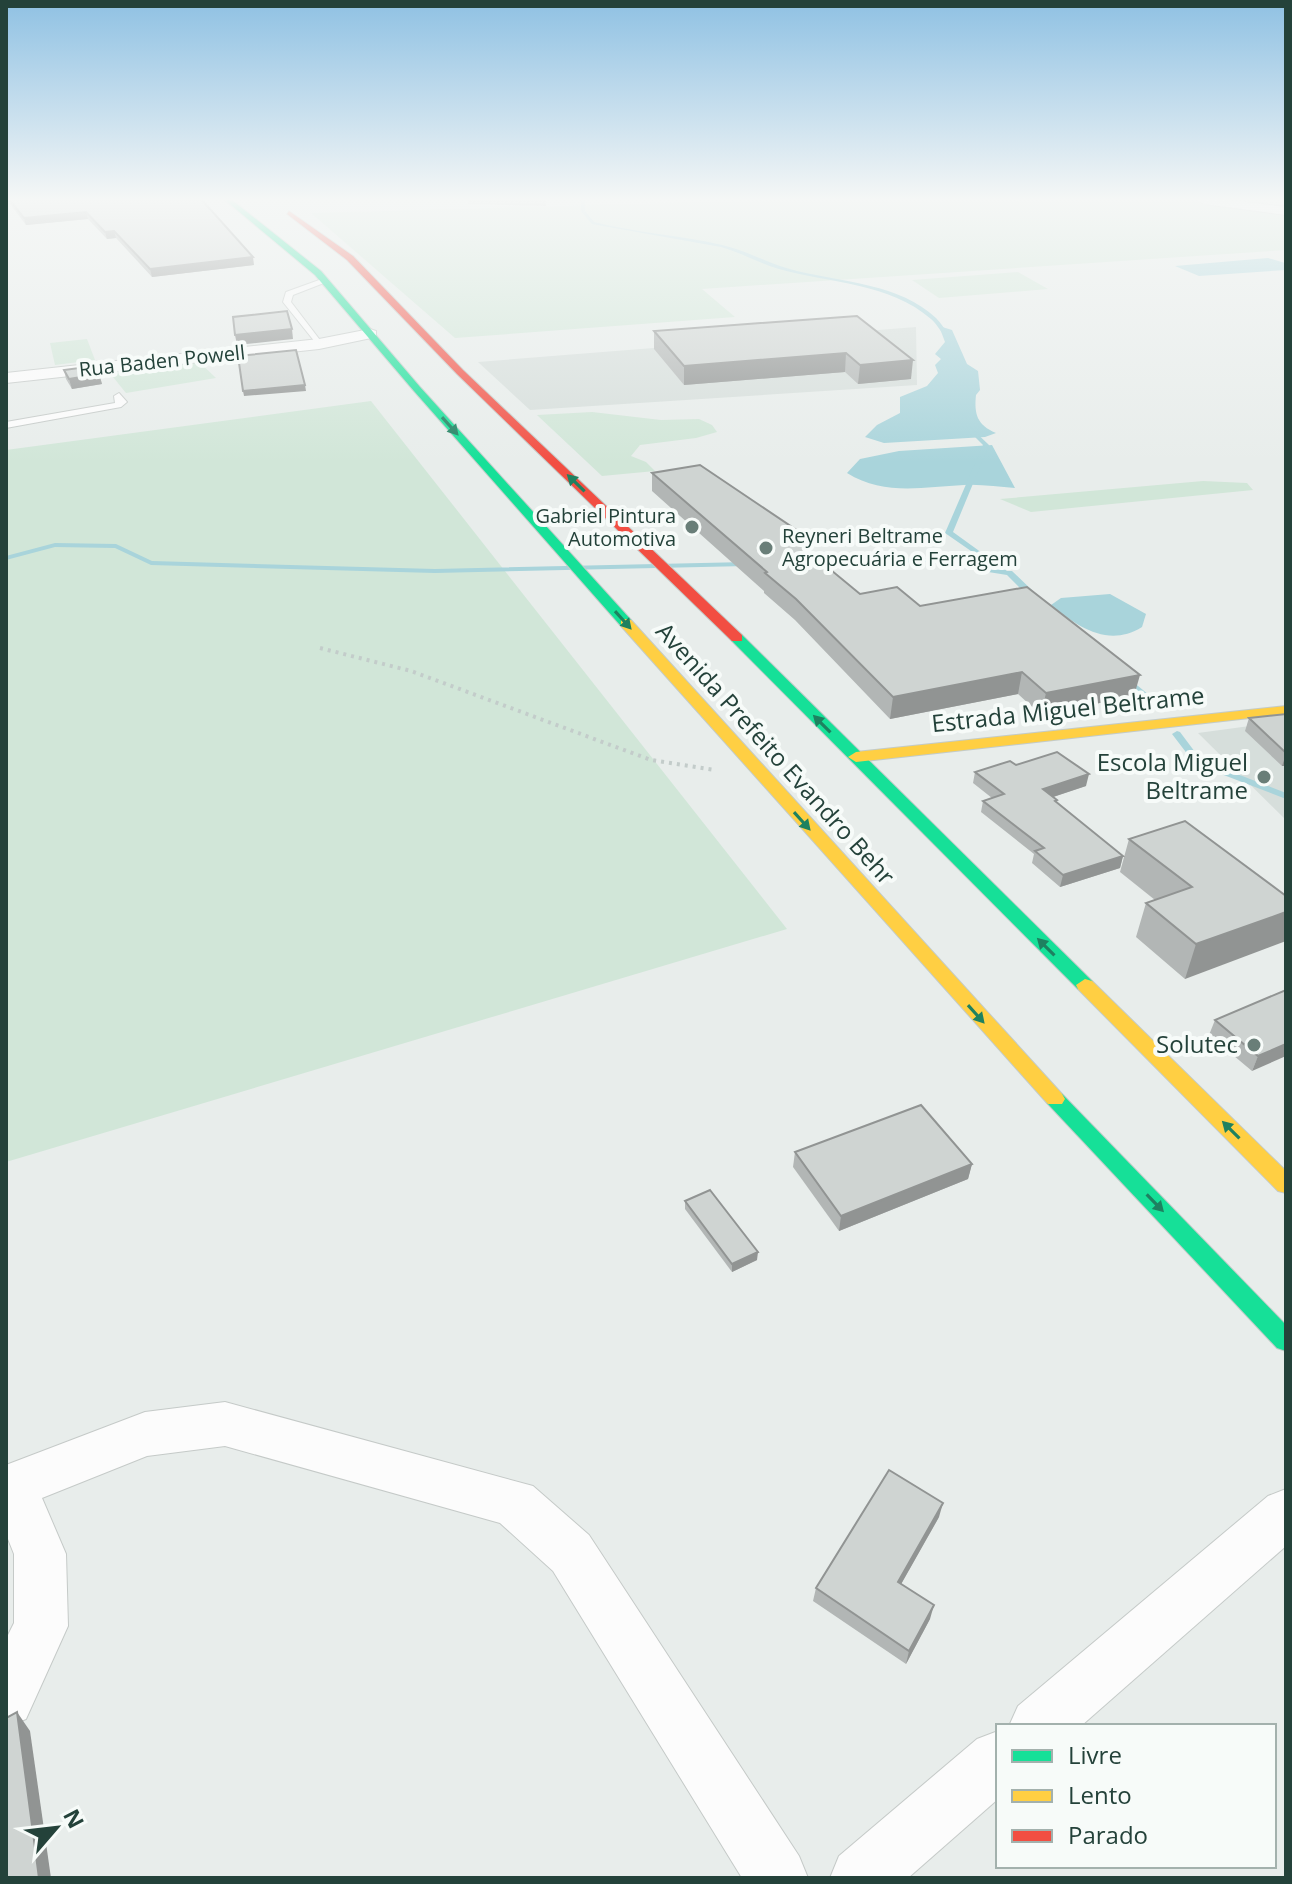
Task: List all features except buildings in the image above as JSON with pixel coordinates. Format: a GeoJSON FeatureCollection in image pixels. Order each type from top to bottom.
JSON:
{"type":"FeatureCollection","features":[{"type":"Feature","properties":{"kind":"main road","name":"Avenida Prefeito Evandro Behr"},"geometry":{"type":"LineString","coordinates":[[331,288],[750,763],[1027,1070],[1286,1341]]}},
{"type":"Feature","properties":{"kind":"main road"},"geometry":{"type":"LineString","coordinates":[[356,288],[400,334],[460,372]]}},
{"type":"Feature","properties":{"kind":"main road","name":"Avenida Prefeito Evandro Behr"},"geometry":{"type":"LineString","coordinates":[[379,288],[460,372],[675,578],[1286,1185]]}},
{"type":"Feature","properties":{"kind":"main road","name":"Estrada Miguel Beltrame"},"geometry":{"type":"LineString","coordinates":[[856,757],[1286,710]]}},
{"type":"Feature","properties":{"kind":"street","name":"Rua Baden Powell"},"geometry":{"type":"LineString","coordinates":[[6,378],[319,344],[376,341]]}},
{"type":"Feature","properties":{"kind":"street"},"geometry":{"type":"LineString","coordinates":[[6,1699],[41,1626],[40,1554],[9,1487],[145,1434],[225,1424],[515,1503],[571,1553],[777,1878]]}},
{"type":"Feature","properties":{"kind":"street"},"geometry":{"type":"LineString","coordinates":[[1040,1724],[1286,1513]]}},
{"type":"Feature","properties":{"kind":"street"},"geometry":{"type":"LineString","coordinates":[[861,1878],[996,1762]]}},
{"type":"Feature","properties":{"kind":"lane"},"geometry":{"type":"LineString","coordinates":[[301,288],[289,294],[287,302],[319,344]]}},
{"type":"Feature","properties":{"kind":"lane"},"geometry":{"type":"LineString","coordinates":[[6,425],[118,405],[122,402],[119,396]]}},
{"type":"Feature","properties":{"kind":"path"},"geometry":{"type":"LineString","coordinates":[[320,648],[411,671],[651,760],[707,771],[750,763]]}},
{"type":"Feature","properties":{"kind":"shaded area"},"geometry":{"type":"Polygon","coordinates":[[[916,327],[917,385],[530,410],[478,362],[916,327]]]}},
{"type":"Feature","properties":{"kind":"shaded area","name":"Escola Miguel Beltrame"},"geometry":{"type":"Polygon","coordinates":[[[1286,721],[1286,820],[1198,733],[1286,721]]]}},
{"type":"Feature","properties":{"kind":"green space"},"geometry":{"type":"Polygon","coordinates":[[[397,288],[718,288],[702,289],[735,317],[455,338],[397,288]]]}},
{"type":"Feature","properties":{"kind":"green space"},"geometry":{"type":"Polygon","coordinates":[[[924,288],[1048,289],[939,298],[924,288]]]}},
{"type":"Feature","properties":{"kind":"green space"},"geometry":{"type":"Polygon","coordinates":[[[87,339],[95,360],[55,365],[50,343],[87,339]]]}},
{"type":"Feature","properties":{"kind":"green space"},"geometry":{"type":"Polygon","coordinates":[[[198,361],[216,378],[126,393],[109,372],[198,361]]]}},
{"type":"Feature","properties":{"kind":"green space"},"geometry":{"type":"Polygon","coordinates":[[[371,401],[787,929],[6,1162],[6,450],[371,401]]]}},
{"type":"Feature","properties":{"kind":"green space"},"geometry":{"type":"Polygon","coordinates":[[[592,412],[661,420],[699,419],[712,425],[717,432],[696,438],[640,445],[631,456],[646,462],[655,471],[602,476],[537,415],[592,412]]]}},
{"type":"Feature","properties":{"kind":"green space"},"geometry":{"type":"Polygon","coordinates":[[[1203,481],[1247,483],[1253,490],[1031,512],[1000,499],[1203,481]]]}},
{"type":"Feature","properties":{"kind":"water"},"geometry":{"type":"Polygon","coordinates":[[[939,326],[952,330],[967,364],[978,371],[980,390],[976,395],[976,413],[985,426],[996,433],[985,437],[884,443],[865,437],[877,425],[900,413],[900,397],[927,386],[938,373],[935,365],[941,359],[935,354],[945,342],[939,326]]]}},
{"type":"Feature","properties":{"kind":"water"},"geometry":{"type":"Polygon","coordinates":[[[992,445],[1015,488],[970,485],[889,487],[875,485],[847,473],[860,459],[899,451],[992,445]]]}},
{"type":"Feature","properties":{"kind":"water"},"geometry":{"type":"Polygon","coordinates":[[[1110,594],[1146,614],[1142,627],[1117,636],[1105,635],[1072,621],[1051,605],[1061,598],[1110,594]]]}},
{"type":"Feature","properties":{"kind":"waterway"},"geometry":{"type":"LineString","coordinates":[[871,288],[917,306],[935,319],[948,337]]}},
{"type":"Feature","properties":{"kind":"waterway"},"geometry":{"type":"LineString","coordinates":[[969,428],[986,445],[949,533],[1004,570]]}},
{"type":"Feature","properties":{"kind":"waterway"},"geometry":{"type":"LineString","coordinates":[[6,558],[55,545],[116,546],[151,563],[435,571],[747,564]]}},
{"type":"Feature","properties":{"kind":"waterway"},"geometry":{"type":"LineString","coordinates":[[809,563],[926,560],[1009,573],[1033,596]]}},
{"type":"Feature","properties":{"kind":"waterway"},"geometry":{"type":"LineString","coordinates":[[1126,679],[1152,702]]}},
{"type":"Feature","properties":{"kind":"waterway"},"geometry":{"type":"LineString","coordinates":[[1177,734],[1198,762],[1286,796]]}},
{"type":"Feature","properties":{"kind":"traffic: fast"},"geometry":{"type":"LineString","coordinates":[[331,288],[626,623]]}},
{"type":"Feature","properties":{"kind":"traffic: fast"},"geometry":{"type":"LineString","coordinates":[[737,638],[1085,985]]}},
{"type":"Feature","properties":{"kind":"traffic: fast"},"geometry":{"type":"LineString","coordinates":[[1055,1099],[1286,1341]]}},
{"type":"Feature","properties":{"kind":"traffic: slow"},"geometry":{"type":"LineString","coordinates":[[626,623],[1055,1099]]}},
{"type":"Feature","properties":{"kind":"traffic: slow"},"geometry":{"type":"LineString","coordinates":[[856,757],[1286,710]]}},
{"type":"Feature","properties":{"kind":"traffic: slow"},"geometry":{"type":"LineString","coordinates":[[1085,985],[1286,1185]]}},
{"type":"Feature","properties":{"kind":"traffic: jam"},"geometry":{"type":"LineString","coordinates":[[379,288],[460,372],[737,638]]}},
{"type":"Feature","properties":{"kind":"place","name":"Gabriel Pintura Automotiva"},"geometry":{"type":"Point","coordinates":[692,527]}},
{"type":"Feature","properties":{"kind":"place","name":"Reyneri Beltrame Agropecuária e Ferragem"},"geometry":{"type":"Point","coordinates":[766,548]}},
{"type":"Feature","properties":{"kind":"place","name":"Escola Miguel Beltrame"},"geometry":{"type":"Point","coordinates":[1264,777]}},
{"type":"Feature","properties":{"kind":"place","name":"Solutec"},"geometry":{"type":"Point","coordinates":[1254,1045]}}]}
